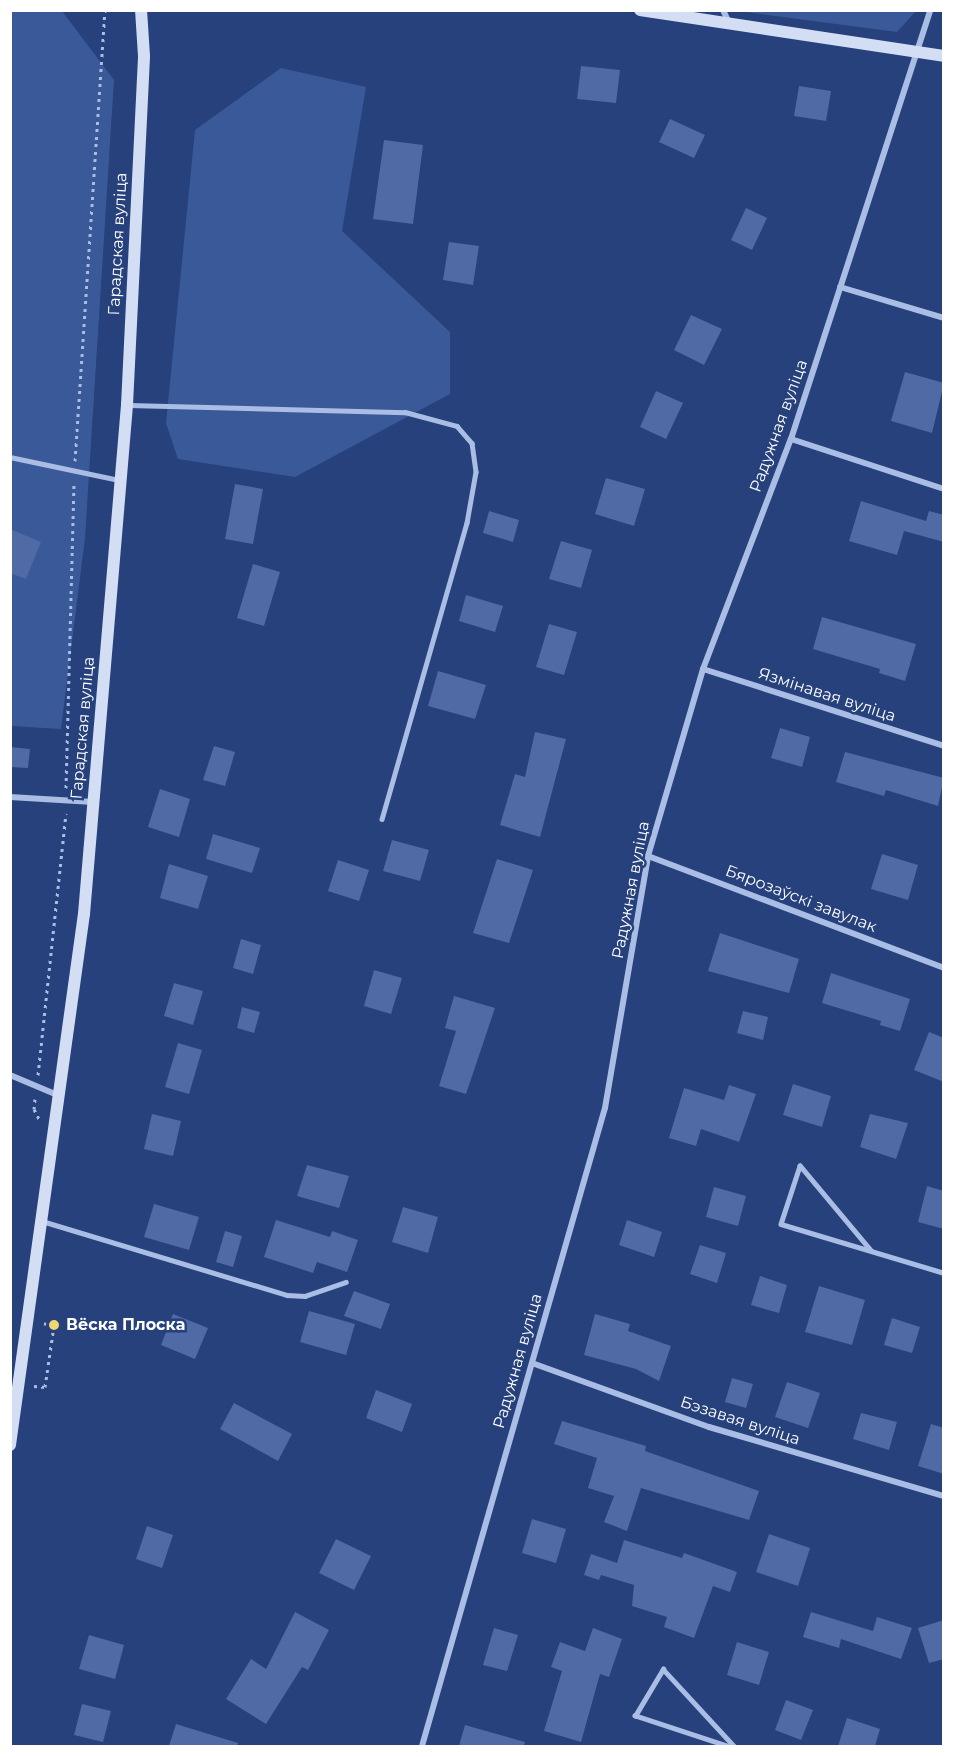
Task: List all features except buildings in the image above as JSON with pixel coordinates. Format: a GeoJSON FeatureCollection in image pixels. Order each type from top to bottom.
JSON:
{"type":"FeatureCollection","features":[{"type":"Feature","properties":{"kind":"main road","name":"Гарадская вуліца"},"geometry":{"type":"LineString","coordinates":[[10,1445],[84,914],[127,405],[144,56],[141,10]]}},
{"type":"Feature","properties":{"kind":"main road"},"geometry":{"type":"LineString","coordinates":[[640,10],[660,11],[944,56]]}},
{"type":"Feature","properties":{"kind":"street"},"geometry":{"type":"LineString","coordinates":[[723,10],[729,23]]}},
{"type":"Feature","properties":{"kind":"street","name":"Радужная вуліца"},"geometry":{"type":"LineString","coordinates":[[422,1746],[605,1108],[648,856],[703,669],[791,439],[930,10]]}},
{"type":"Feature","properties":{"kind":"street"},"geometry":{"type":"LineString","coordinates":[[840,287],[944,318]]}},
{"type":"Feature","properties":{"kind":"street"},"geometry":{"type":"LineString","coordinates":[[791,439],[944,489]]}},
{"type":"Feature","properties":{"kind":"street","name":"Язмінавая вуліца"},"geometry":{"type":"LineString","coordinates":[[703,669],[944,746]]}},
{"type":"Feature","properties":{"kind":"street"},"geometry":{"type":"LineString","coordinates":[[10,796],[93,802]]}},
{"type":"Feature","properties":{"kind":"street","name":"Бярозаўскі завулак"},"geometry":{"type":"LineString","coordinates":[[648,856],[944,968]]}},
{"type":"Feature","properties":{"kind":"street"},"geometry":{"type":"LineString","coordinates":[[10,1075],[60,1096]]}},
{"type":"Feature","properties":{"kind":"street","name":"Бэзавая вуліца"},"geometry":{"type":"LineString","coordinates":[[532,1363],[710,1427],[944,1496]]}},
{"type":"Feature","properties":{"kind":"lane"},"geometry":{"type":"LineString","coordinates":[[127,405],[405,412],[457,426],[472,443],[476,472],[469,513],[382,819]]}},
{"type":"Feature","properties":{"kind":"lane"},"geometry":{"type":"LineString","coordinates":[[10,457],[120,481]]}},
{"type":"Feature","properties":{"kind":"lane"},"geometry":{"type":"LineString","coordinates":[[871,1251],[800,1166],[781,1224],[944,1273]]}},
{"type":"Feature","properties":{"kind":"lane"},"geometry":{"type":"LineString","coordinates":[[42,1221],[287,1295],[306,1296],[346,1282]]}},
{"type":"Feature","properties":{"kind":"lane"},"geometry":{"type":"LineString","coordinates":[[727,1746],[634,1716],[663,1669],[734,1746]]}},
{"type":"Feature","properties":{"kind":"path"},"geometry":{"type":"LineString","coordinates":[[42,1125],[34,1109],[66,834],[74,472],[105,10]]}},
{"type":"Feature","properties":{"kind":"path"},"geometry":{"type":"LineString","coordinates":[[19,1384],[45,1388],[54,1325]]}},
{"type":"Feature","properties":{"kind":"shaded area"},"geometry":{"type":"Polygon","coordinates":[[[10,11],[62,11],[114,80],[85,538],[61,729],[11,726],[10,11]]]}},
{"type":"Feature","properties":{"kind":"shaded area"},"geometry":{"type":"Polygon","coordinates":[[[738,11],[916,11],[897,32],[738,11]]]}},
{"type":"Feature","properties":{"kind":"shaded area"},"geometry":{"type":"Polygon","coordinates":[[[281,68],[366,87],[342,231],[450,332],[450,394],[295,477],[178,459],[166,423],[195,130],[281,68]]]}},
{"type":"Feature","properties":{"kind":"place","name":"Вёска Плоска"},"geometry":{"type":"Point","coordinates":[54,1325]}}]}
